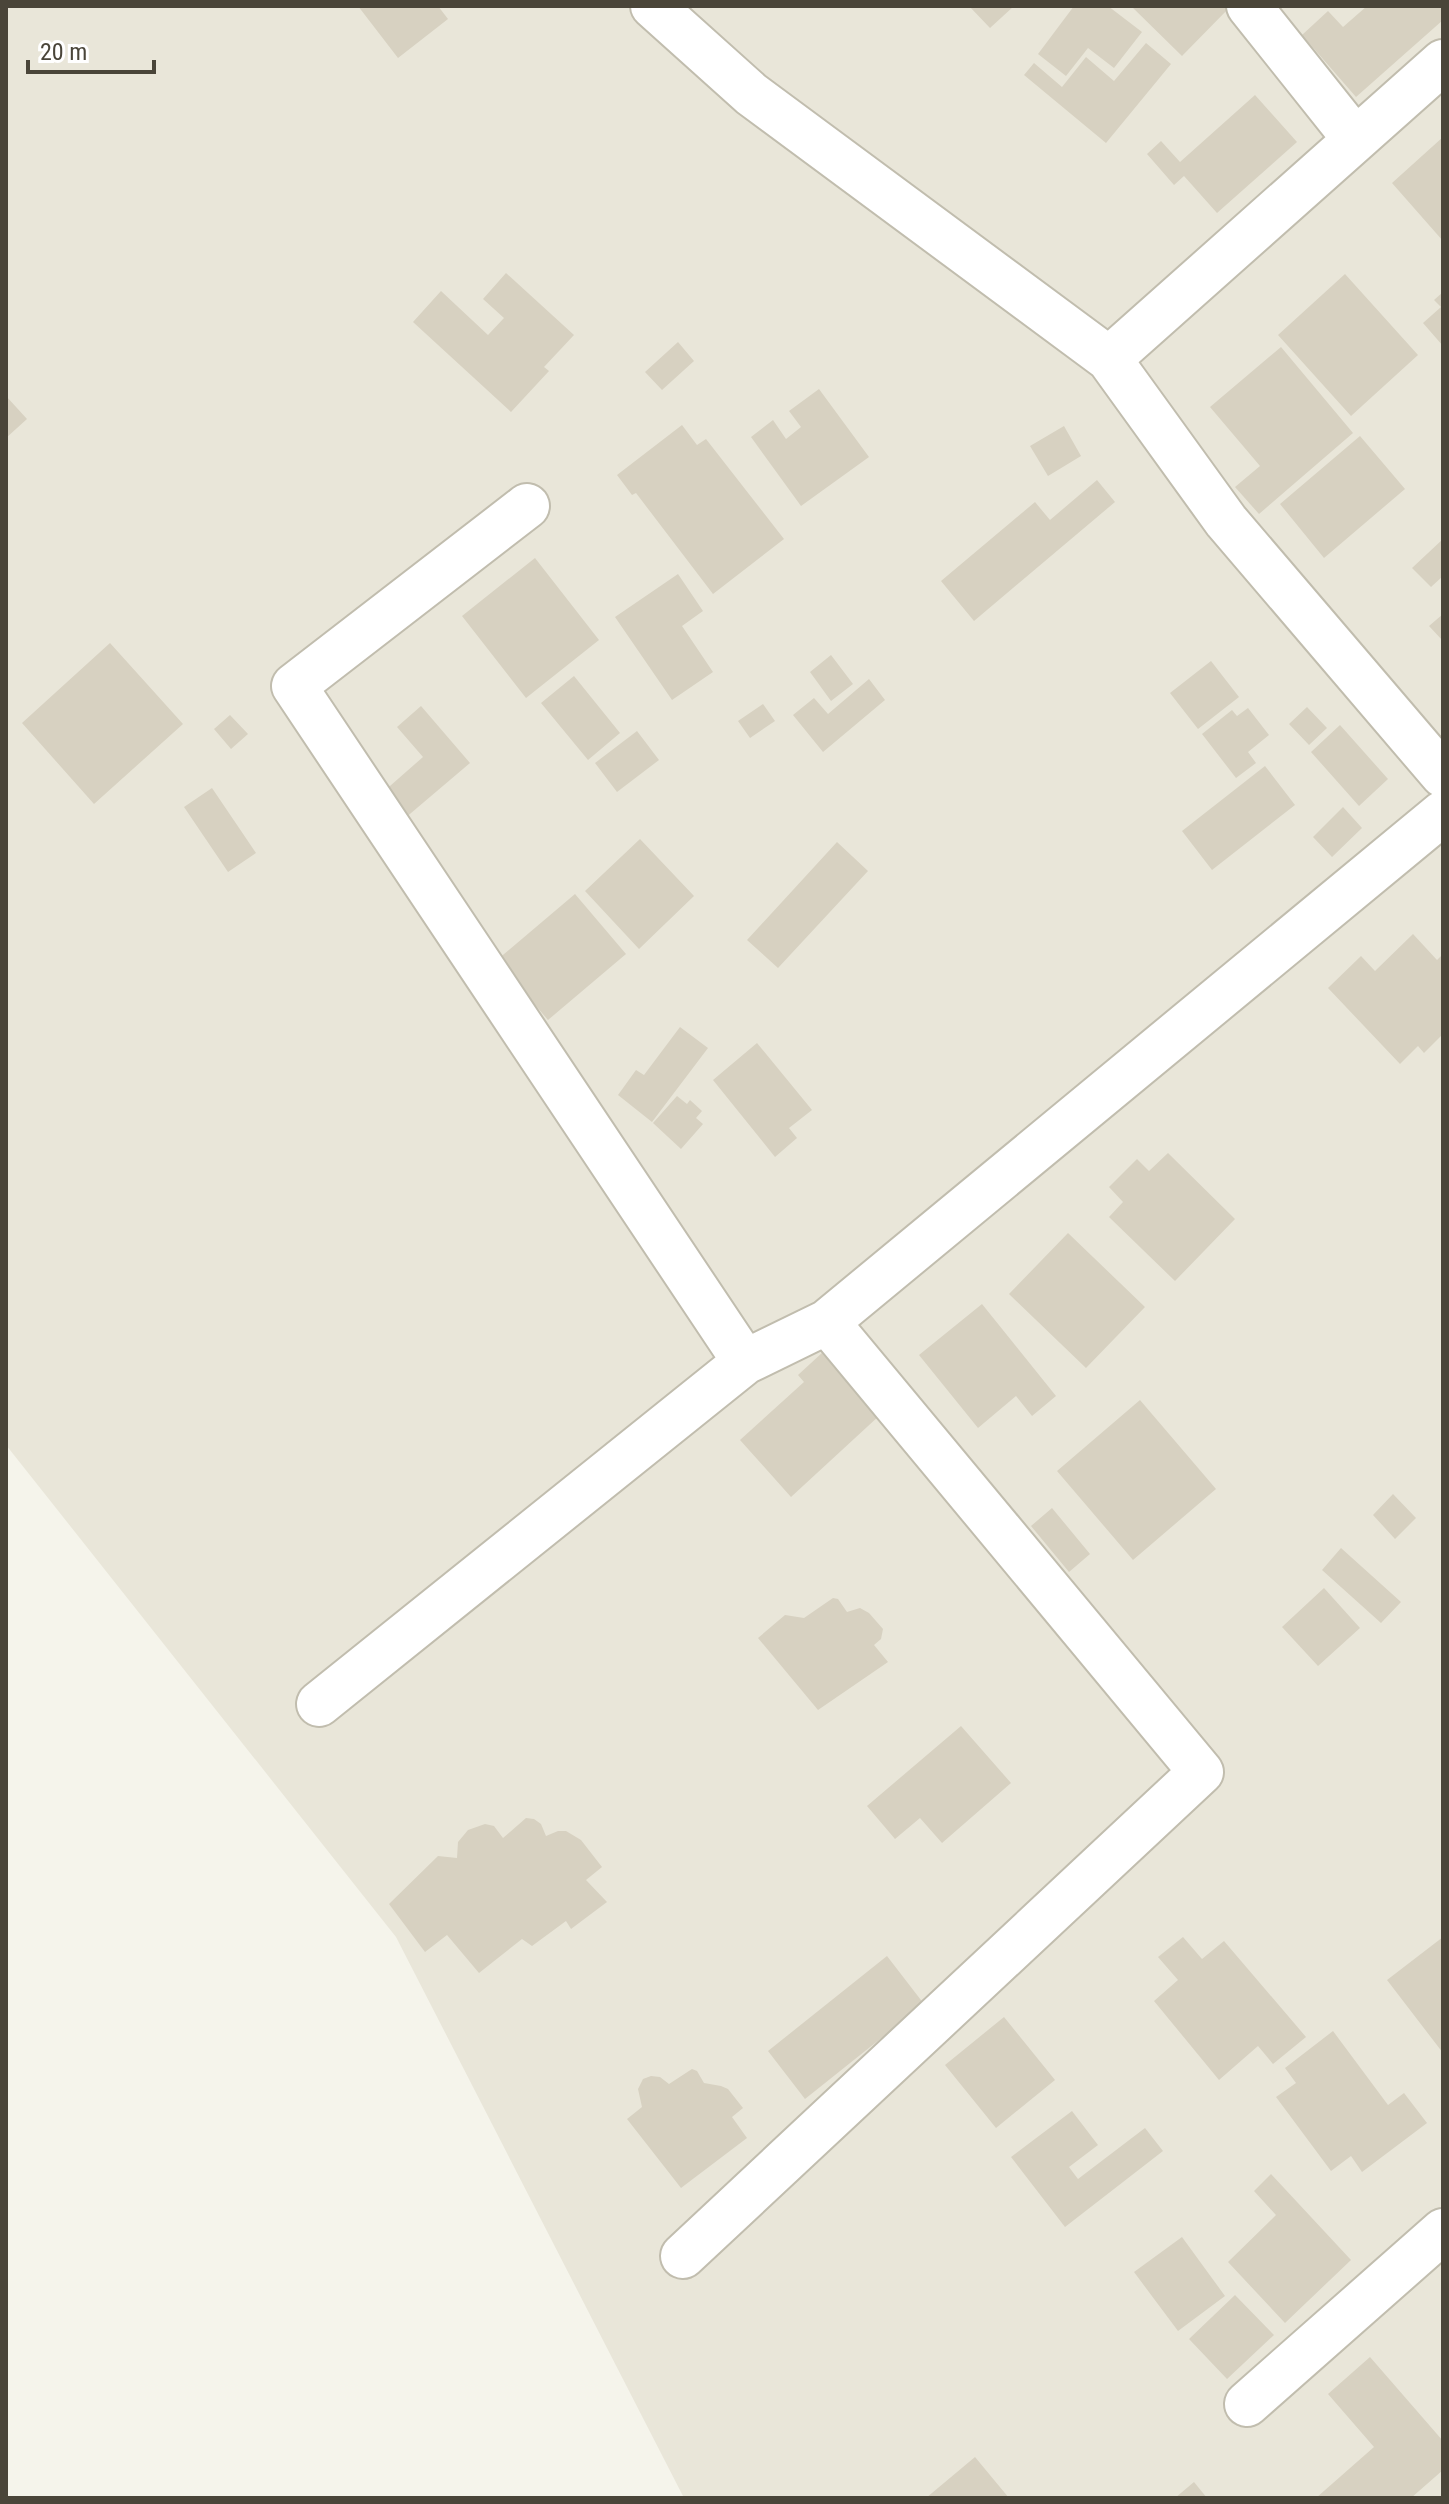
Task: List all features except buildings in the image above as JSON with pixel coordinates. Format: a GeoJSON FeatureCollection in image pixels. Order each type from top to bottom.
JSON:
{"type":"FeatureCollection","features":[{"type":"Feature","properties":{"kind":"street"},"geometry":{"type":"LineString","coordinates":[[653,6],[751,94],[1109,359],[1226,521],[1443,775]]}},
{"type":"Feature","properties":{"kind":"street"},"geometry":{"type":"LineString","coordinates":[[1249,6],[1355,139]]}},
{"type":"Feature","properties":{"kind":"street"},"geometry":{"type":"LineString","coordinates":[[1109,359],[1443,62]]}},
{"type":"Feature","properties":{"kind":"street"},"geometry":{"type":"LineString","coordinates":[[527,506],[294,686],[745,1362]]}},
{"type":"Feature","properties":{"kind":"street"},"geometry":{"type":"LineString","coordinates":[[319,1704],[745,1362],[827,1322],[1443,813]]}},
{"type":"Feature","properties":{"kind":"street"},"geometry":{"type":"LineString","coordinates":[[683,2256],[1201,1772],[827,1322]]}},
{"type":"Feature","properties":{"kind":"street"},"geometry":{"type":"LineString","coordinates":[[1247,2404],[1443,2231]]}},
{"type":"Feature","properties":{"kind":"shaded area"},"geometry":{"type":"Polygon","coordinates":[[[6,6],[1443,6],[1443,2498],[684,2498],[396,1937],[6,1445],[6,6]]]}}]}
